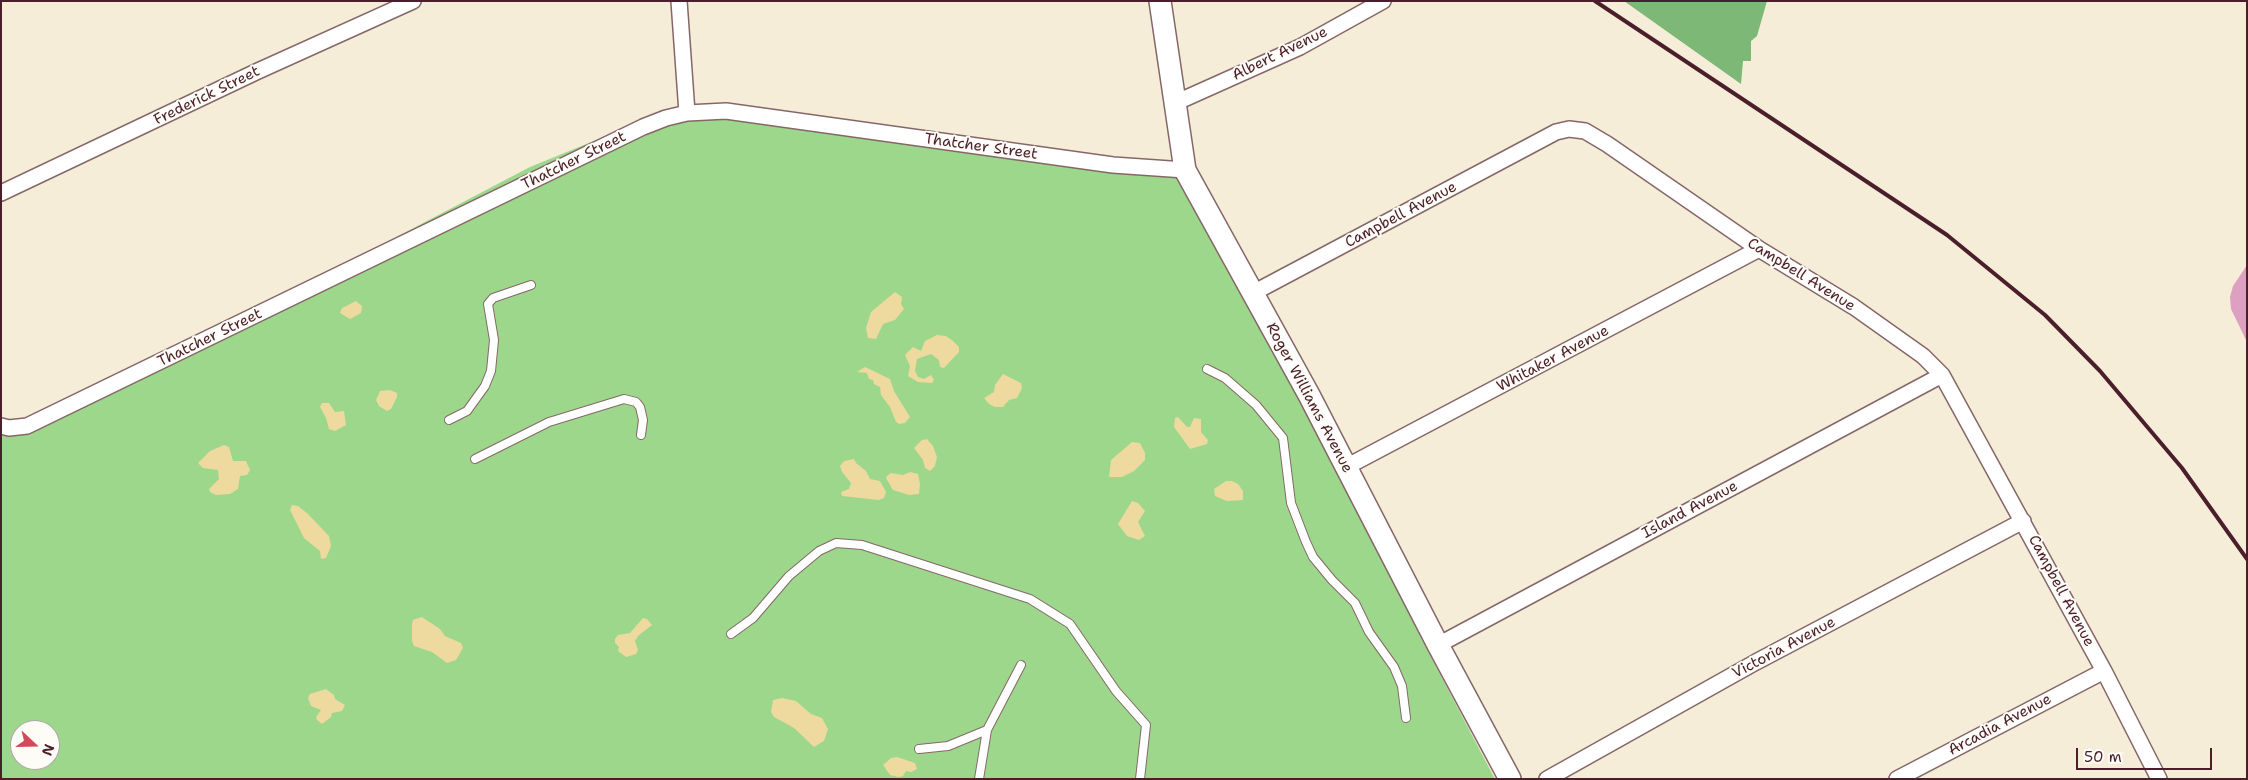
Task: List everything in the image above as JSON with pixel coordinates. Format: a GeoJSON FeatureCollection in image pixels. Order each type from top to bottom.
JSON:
{"type":"FeatureCollection","features":[{"type":"Feature","properties":{"kind":"main road","name":"Roger Williams Avenue"},"geometry":{"type":"LineString","coordinates":[[1164,2],[1175,103],[1185,170],[1346,467],[1510,779]]}},
{"type":"Feature","properties":{"kind":"street","name":"Frederick Street"},"geometry":{"type":"LineString","coordinates":[[1,193],[258,71],[413,1]]}},
{"type":"Feature","properties":{"kind":"street"},"geometry":{"type":"LineString","coordinates":[[680,1],[687,113]]}},
{"type":"Feature","properties":{"kind":"street","name":"Albert Avenue"},"geometry":{"type":"LineString","coordinates":[[1175,103],[1300,47],[1383,1]]}},
{"type":"Feature","properties":{"kind":"street","name":"Thatcher Street"},"geometry":{"type":"LineString","coordinates":[[5,427],[28,426],[643,127],[666,118],[687,113],[726,111],[1113,166],[1185,170]]}},
{"type":"Feature","properties":{"kind":"street","name":"Campbell Avenue"},"geometry":{"type":"LineString","coordinates":[[1253,293],[1556,132],[1568,128],[1585,131],[1607,144],[1759,249],[1854,307],[1923,356],[1942,375],[2104,671],[2160,779]]}},
{"type":"Feature","properties":{"kind":"street","name":"Whitaker Avenue"},"geometry":{"type":"LineString","coordinates":[[1346,467],[1759,249]]}},
{"type":"Feature","properties":{"kind":"street","name":"Island Avenue"},"geometry":{"type":"LineString","coordinates":[[1438,645],[1942,375]]}},
{"type":"Feature","properties":{"kind":"street","name":"Victoria Avenue"},"geometry":{"type":"LineString","coordinates":[[1546,779],[1756,662],[2023,521]]}},
{"type":"Feature","properties":{"kind":"street","name":"Arcadia Avenue"},"geometry":{"type":"LineString","coordinates":[[1897,779],[2104,671]]}},
{"type":"Feature","properties":{"kind":"lane"},"geometry":{"type":"LineString","coordinates":[[449,420],[467,411],[485,386],[491,371],[494,340],[488,304],[493,298],[531,284]]}},
{"type":"Feature","properties":{"kind":"lane"},"geometry":{"type":"LineString","coordinates":[[1207,369],[1225,378],[1256,405],[1283,438],[1291,502],[1306,542],[1332,580],[1355,604],[1369,632],[1394,667],[1402,686],[1406,718]]}},
{"type":"Feature","properties":{"kind":"lane"},"geometry":{"type":"LineString","coordinates":[[475,459],[550,422],[624,399],[636,402],[640,407],[643,420],[641,435]]}},
{"type":"Feature","properties":{"kind":"lane"},"geometry":{"type":"LineString","coordinates":[[731,634],[753,618],[797,570],[819,551],[836,543],[862,545],[1030,599],[1070,624],[1116,691],[1146,725],[1140,779]]}},
{"type":"Feature","properties":{"kind":"lane"},"geometry":{"type":"LineString","coordinates":[[979,779],[988,730],[1021,665]]}},
{"type":"Feature","properties":{"kind":"lane"},"geometry":{"type":"LineString","coordinates":[[919,749],[948,746],[988,730]]}},
{"type":"Feature","properties":{"kind":"green space"},"geometry":{"type":"Polygon","coordinates":[[[1624,1],[1767,1],[1757,36],[1751,41],[1751,61],[1743,61],[1741,84],[1624,1]]]}},
{"type":"Feature","properties":{"kind":"green space"},"geometry":{"type":"Polygon","coordinates":[[[682,107],[1178,168],[1345,482],[1422,640],[1495,779],[1,779],[1,425],[27,420],[343,265],[530,167],[682,107]]]}},
{"type":"Feature","properties":{"kind":"sand"},"geometry":{"type":"Polygon","coordinates":[[[895,292],[902,297],[901,304],[904,309],[895,320],[883,324],[876,339],[868,338],[866,328],[871,312],[895,292]]]}},
{"type":"Feature","properties":{"kind":"sand"},"geometry":{"type":"Polygon","coordinates":[[[356,301],[362,306],[361,313],[350,319],[340,313],[342,308],[356,301]]]}},
{"type":"Feature","properties":{"kind":"sand"},"geometry":{"type":"Polygon","coordinates":[[[937,335],[946,336],[953,341],[959,347],[959,352],[944,368],[940,367],[939,360],[931,354],[917,359],[915,371],[918,377],[924,379],[931,375],[934,380],[932,383],[918,382],[908,376],[910,366],[905,355],[913,347],[921,351],[925,341],[937,335]]]}},
{"type":"Feature","properties":{"kind":"sand"},"geometry":{"type":"Polygon","coordinates":[[[865,367],[890,379],[894,391],[910,417],[905,423],[899,424],[896,422],[890,407],[881,395],[880,387],[874,384],[873,380],[869,379],[867,373],[857,372],[865,367]]]}},
{"type":"Feature","properties":{"kind":"sand"},"geometry":{"type":"Polygon","coordinates":[[[1003,374],[1021,383],[1022,388],[1017,398],[1009,400],[1003,407],[995,407],[984,398],[994,392],[995,385],[1003,374]]]}},
{"type":"Feature","properties":{"kind":"sand"},"geometry":{"type":"Polygon","coordinates":[[[390,390],[397,393],[397,397],[391,409],[387,411],[379,406],[376,400],[380,391],[390,390]]]}},
{"type":"Feature","properties":{"kind":"sand"},"geometry":{"type":"Polygon","coordinates":[[[322,403],[329,403],[335,412],[344,411],[346,425],[335,431],[329,429],[320,407],[322,403]]]}},
{"type":"Feature","properties":{"kind":"sand"},"geometry":{"type":"Polygon","coordinates":[[[1178,417],[1187,427],[1190,427],[1194,418],[1201,419],[1201,432],[1208,440],[1207,444],[1190,449],[1174,427],[1175,418],[1178,417]]]}},
{"type":"Feature","properties":{"kind":"sand"},"geometry":{"type":"Polygon","coordinates":[[[927,439],[933,446],[937,457],[935,466],[930,471],[925,468],[923,460],[914,448],[922,440],[927,439]]]}},
{"type":"Feature","properties":{"kind":"sand"},"geometry":{"type":"Polygon","coordinates":[[[1132,442],[1140,443],[1145,453],[1145,460],[1134,471],[1122,477],[1109,477],[1111,460],[1132,442]]]}},
{"type":"Feature","properties":{"kind":"sand"},"geometry":{"type":"Polygon","coordinates":[[[224,445],[229,447],[233,461],[246,461],[250,470],[247,475],[240,476],[238,489],[230,494],[216,495],[210,492],[209,489],[219,479],[218,470],[203,468],[198,463],[210,451],[224,445]]]}},
{"type":"Feature","properties":{"kind":"sand"},"geometry":{"type":"Polygon","coordinates":[[[854,459],[866,471],[870,479],[880,481],[886,492],[884,498],[879,500],[842,496],[841,492],[849,489],[851,483],[842,472],[840,466],[844,461],[854,459]]]}},
{"type":"Feature","properties":{"kind":"sand"},"geometry":{"type":"Polygon","coordinates":[[[910,472],[918,474],[919,494],[909,495],[893,490],[886,478],[887,476],[891,473],[903,475],[910,472]]]}},
{"type":"Feature","properties":{"kind":"sand"},"geometry":{"type":"Polygon","coordinates":[[[1226,481],[1238,484],[1243,491],[1243,500],[1227,501],[1215,496],[1214,489],[1226,481]]]}},
{"type":"Feature","properties":{"kind":"sand"},"geometry":{"type":"Polygon","coordinates":[[[1132,501],[1138,503],[1145,511],[1138,522],[1145,536],[1139,540],[1127,536],[1118,524],[1132,501]]]}},
{"type":"Feature","properties":{"kind":"sand"},"geometry":{"type":"Polygon","coordinates":[[[292,505],[298,506],[308,514],[329,536],[331,546],[326,558],[321,559],[320,551],[304,538],[290,510],[292,505]]]}},
{"type":"Feature","properties":{"kind":"sand"},"geometry":{"type":"Polygon","coordinates":[[[422,617],[440,629],[445,636],[461,643],[463,648],[456,660],[447,663],[432,652],[414,646],[412,641],[413,620],[422,617]]]}},
{"type":"Feature","properties":{"kind":"sand"},"geometry":{"type":"Polygon","coordinates":[[[643,618],[647,619],[652,625],[638,636],[635,641],[638,650],[636,654],[626,657],[618,651],[619,647],[615,643],[615,639],[618,635],[630,633],[643,618]]]}},
{"type":"Feature","properties":{"kind":"sand"},"geometry":{"type":"Polygon","coordinates":[[[326,689],[334,695],[335,699],[345,705],[342,711],[332,713],[331,717],[322,724],[316,717],[321,710],[311,706],[308,698],[310,694],[326,689]]]}},
{"type":"Feature","properties":{"kind":"sand"},"geometry":{"type":"Polygon","coordinates":[[[782,698],[796,701],[811,714],[822,718],[828,729],[824,741],[814,747],[794,728],[774,717],[771,712],[773,700],[782,698]]]}},
{"type":"Feature","properties":{"kind":"sand"},"geometry":{"type":"Polygon","coordinates":[[[897,757],[915,763],[917,769],[911,772],[906,771],[903,776],[899,777],[890,775],[883,765],[891,758],[897,757]]]}},
{"type":"Feature","properties":{"kind":"building"},"geometry":{"type":"Polygon","coordinates":[[[2247,265],[2247,342],[2231,309],[2230,297],[2233,286],[2247,265]]]}},
{"type":"Feature","properties":{"kind":"railway"},"geometry":{"type":"LineString","coordinates":[[1595,1],[1947,235],[2045,315],[2100,371],[2182,468],[2247,559]]}}]}
